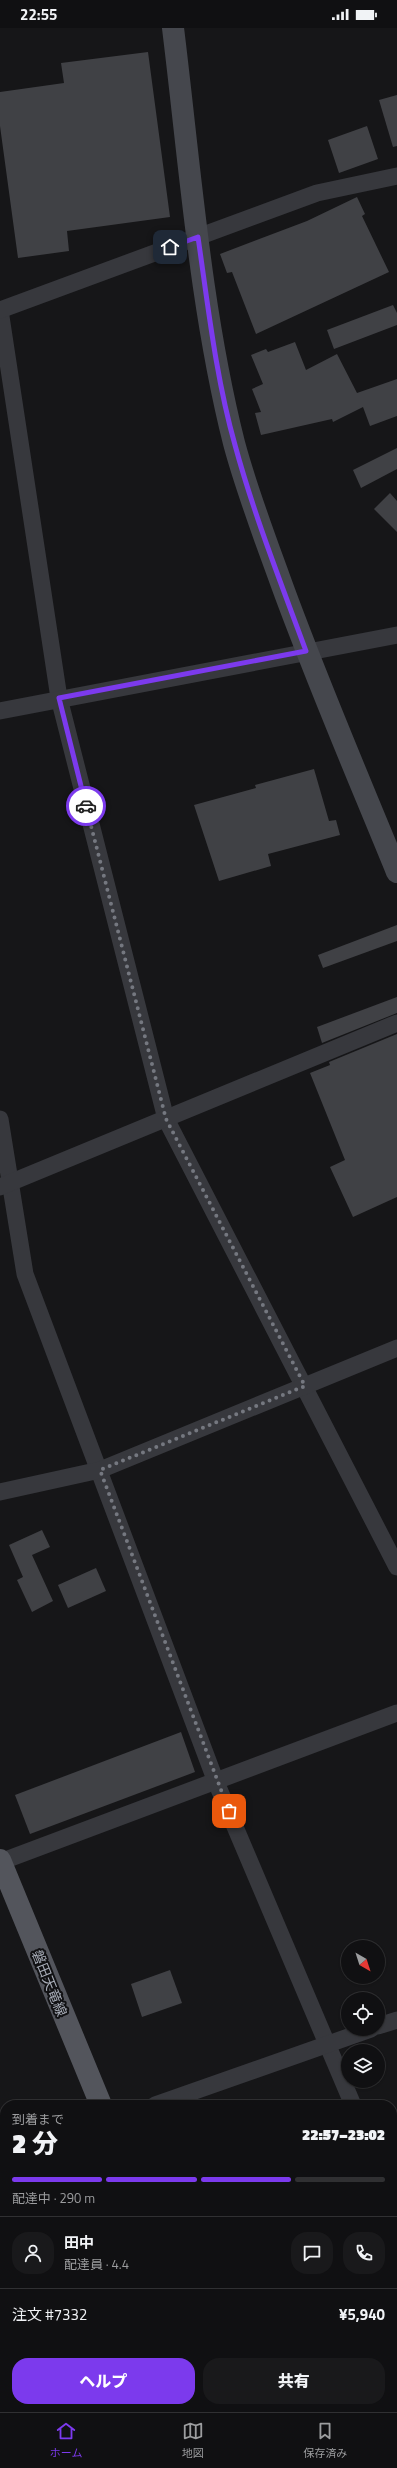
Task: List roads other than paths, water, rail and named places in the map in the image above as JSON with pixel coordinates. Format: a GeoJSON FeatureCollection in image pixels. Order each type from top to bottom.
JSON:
{"type":"FeatureCollection","features":[{"type":"Feature","properties":{"kind":"main road","name":"磐田天竜線"},"geometry":{"type":"LineString","coordinates":[[0,1861],[96,2100]]}},
{"type":"Feature","properties":{"kind":"street"},"geometry":{"type":"LineString","coordinates":[[173,28],[198,237],[220,378],[235,445],[260,524],[306,651],[397,872]]}},
{"type":"Feature","properties":{"kind":"street"},"geometry":{"type":"LineString","coordinates":[[397,176],[317,193],[0,310],[59,698],[166,1119],[397,1567]]}},
{"type":"Feature","properties":{"kind":"street"},"geometry":{"type":"LineString","coordinates":[[0,711],[59,698],[397,635]]}},
{"type":"Feature","properties":{"kind":"street"},"geometry":{"type":"LineString","coordinates":[[5,1185],[397,1023]]}},
{"type":"Feature","properties":{"kind":"street"},"geometry":{"type":"LineString","coordinates":[[0,1119],[5,1185],[24,1274],[100,1470],[216,1782],[351,2100]]}},
{"type":"Feature","properties":{"kind":"street"},"geometry":{"type":"LineString","coordinates":[[0,1492],[100,1470],[397,1348]]}},
{"type":"Feature","properties":{"kind":"street"},"geometry":{"type":"LineString","coordinates":[[0,1861],[216,1782],[397,1713]]}},
{"type":"Feature","properties":{"kind":"street"},"geometry":{"type":"LineString","coordinates":[[385,2024],[397,2020]]}},
{"type":"Feature","properties":{"kind":"street"},"geometry":{"type":"LineString","coordinates":[[168,2100],[351,2036]]}}]}
